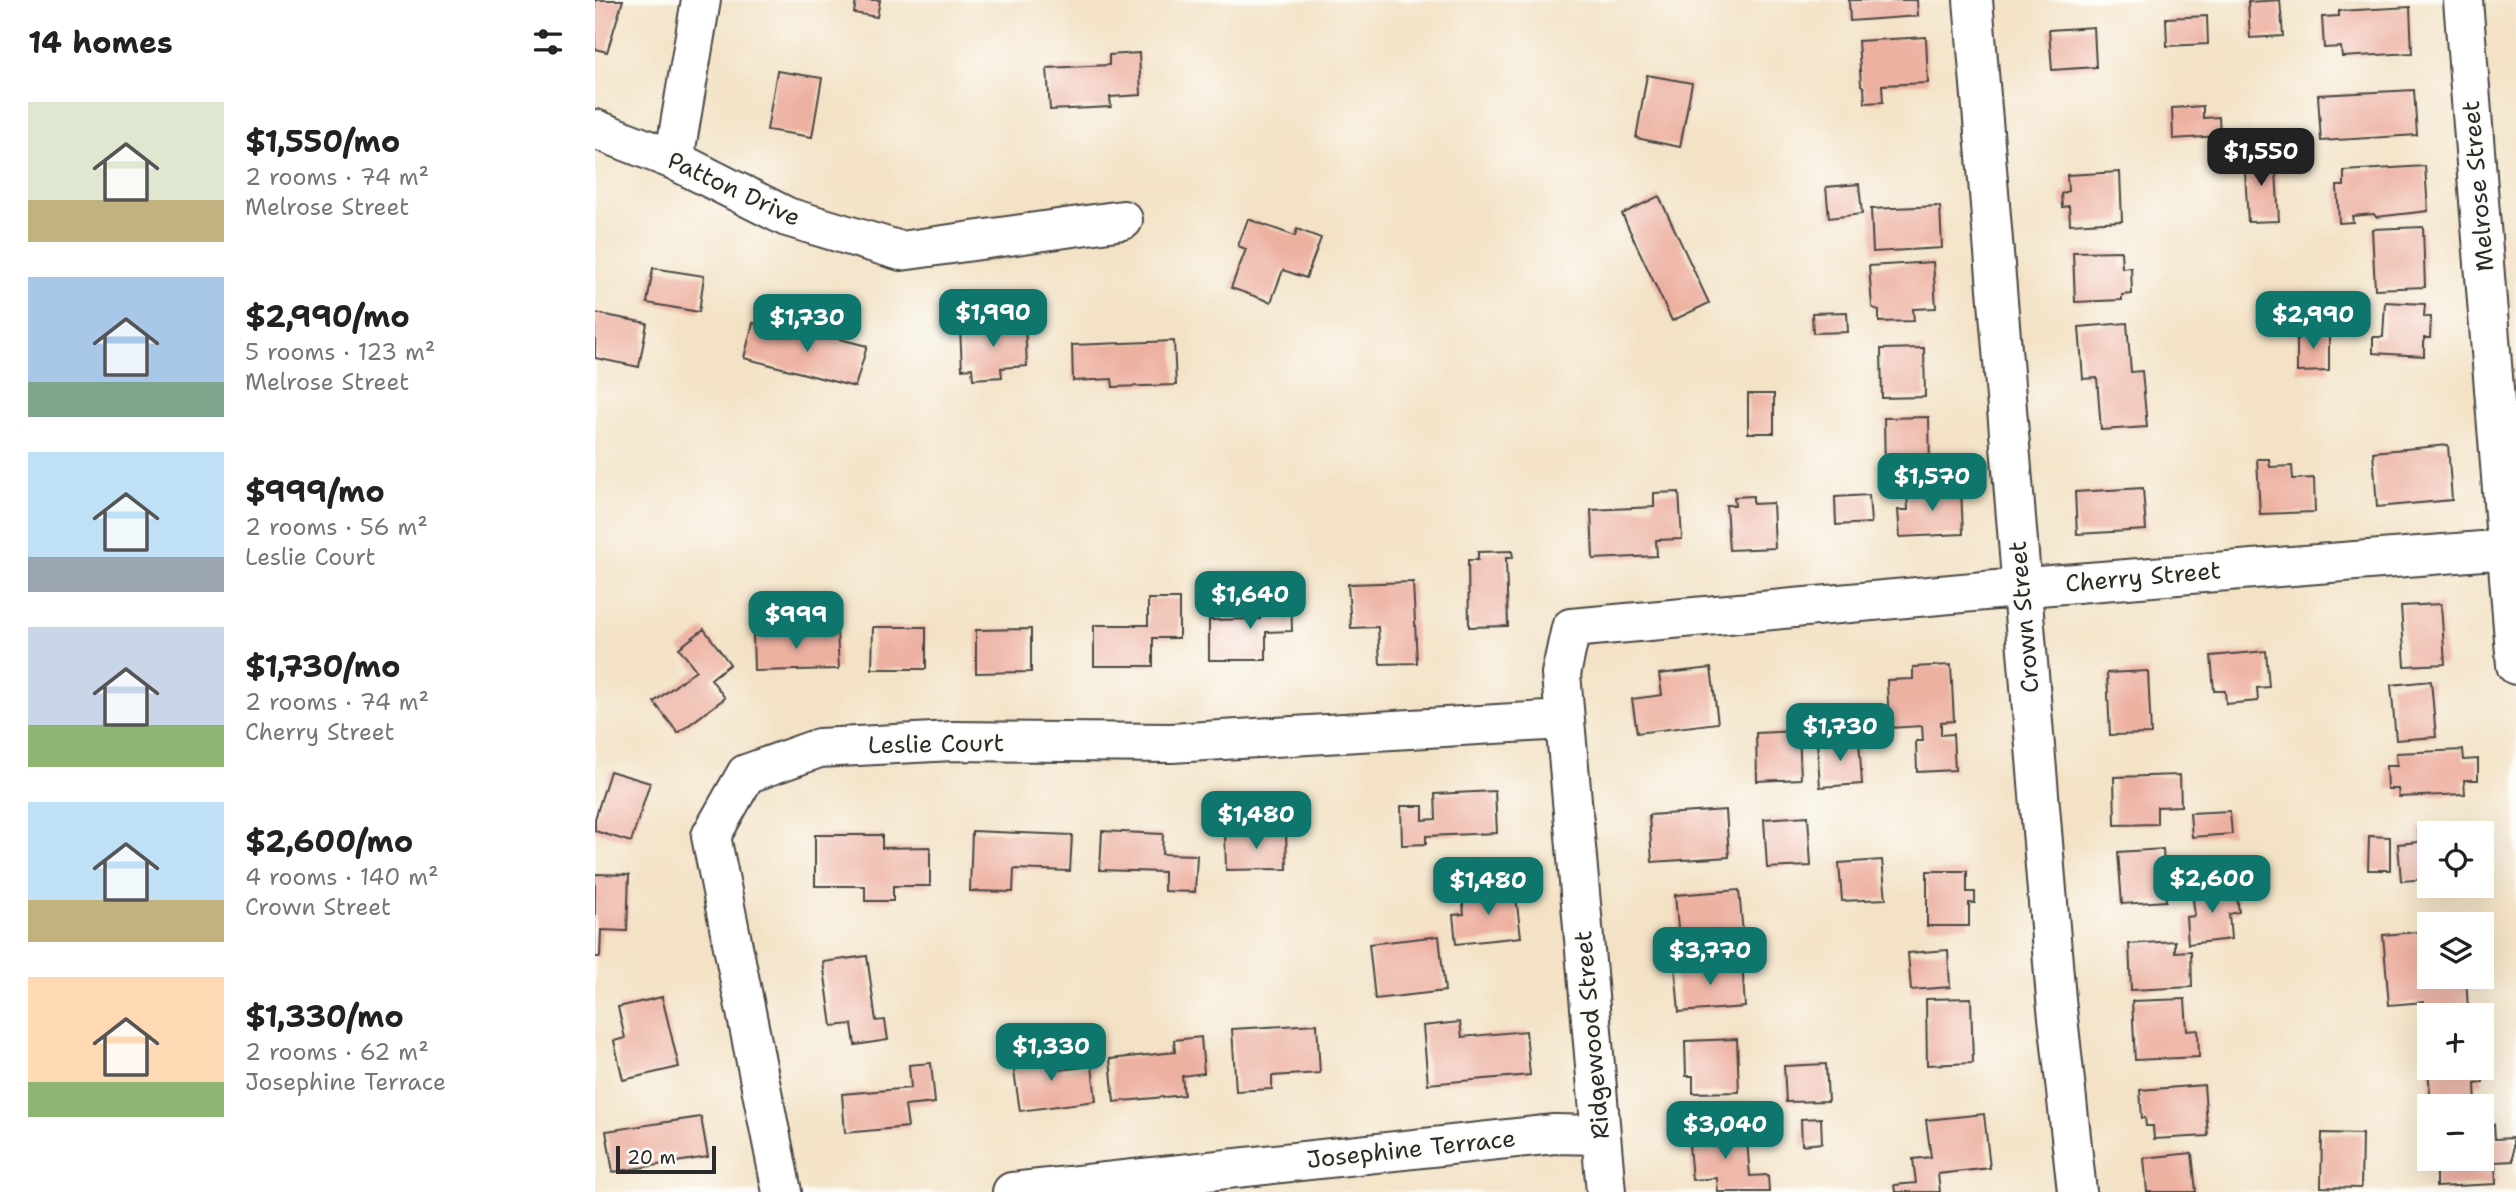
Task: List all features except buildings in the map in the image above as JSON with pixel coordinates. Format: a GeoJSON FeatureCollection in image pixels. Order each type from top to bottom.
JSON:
{"type":"FeatureCollection","features":[{"type":"Feature","properties":{"kind":"street"},"geometry":{"type":"LineString","coordinates":[[674,160],[701,0]]}},
{"type":"Feature","properties":{"kind":"street","name":"Crown Street"},"geometry":{"type":"LineString","coordinates":[[1973,0],[2056,999],[2077,1192]]}},
{"type":"Feature","properties":{"kind":"street","name":"Melrose Street"},"geometry":{"type":"LineString","coordinates":[[2463,0],[2516,666]]}},
{"type":"Feature","properties":{"kind":"street","name":"Patton Drive"},"geometry":{"type":"LineString","coordinates":[[595,129],[674,160],[787,217],[901,251],[1123,220]]}},
{"type":"Feature","properties":{"kind":"street","name":"Cherry Street"},"geometry":{"type":"LineString","coordinates":[[1571,628],[2507,549]]}},
{"type":"Feature","properties":{"kind":"street","name":"Ridgewood Street"},"geometry":{"type":"LineString","coordinates":[[1571,628],[1561,674],[1606,1192]]}},
{"type":"Feature","properties":{"kind":"street","name":"Leslie Court"},"geometry":{"type":"LineString","coordinates":[[782,1192],[711,836],[746,774],[819,748],[953,741],[1171,743],[1564,720]]}},
{"type":"Feature","properties":{"kind":"street","name":"Josephine Terrace"},"geometry":{"type":"LineString","coordinates":[[1012,1192],[1554,1134],[1601,1135]]}}]}
